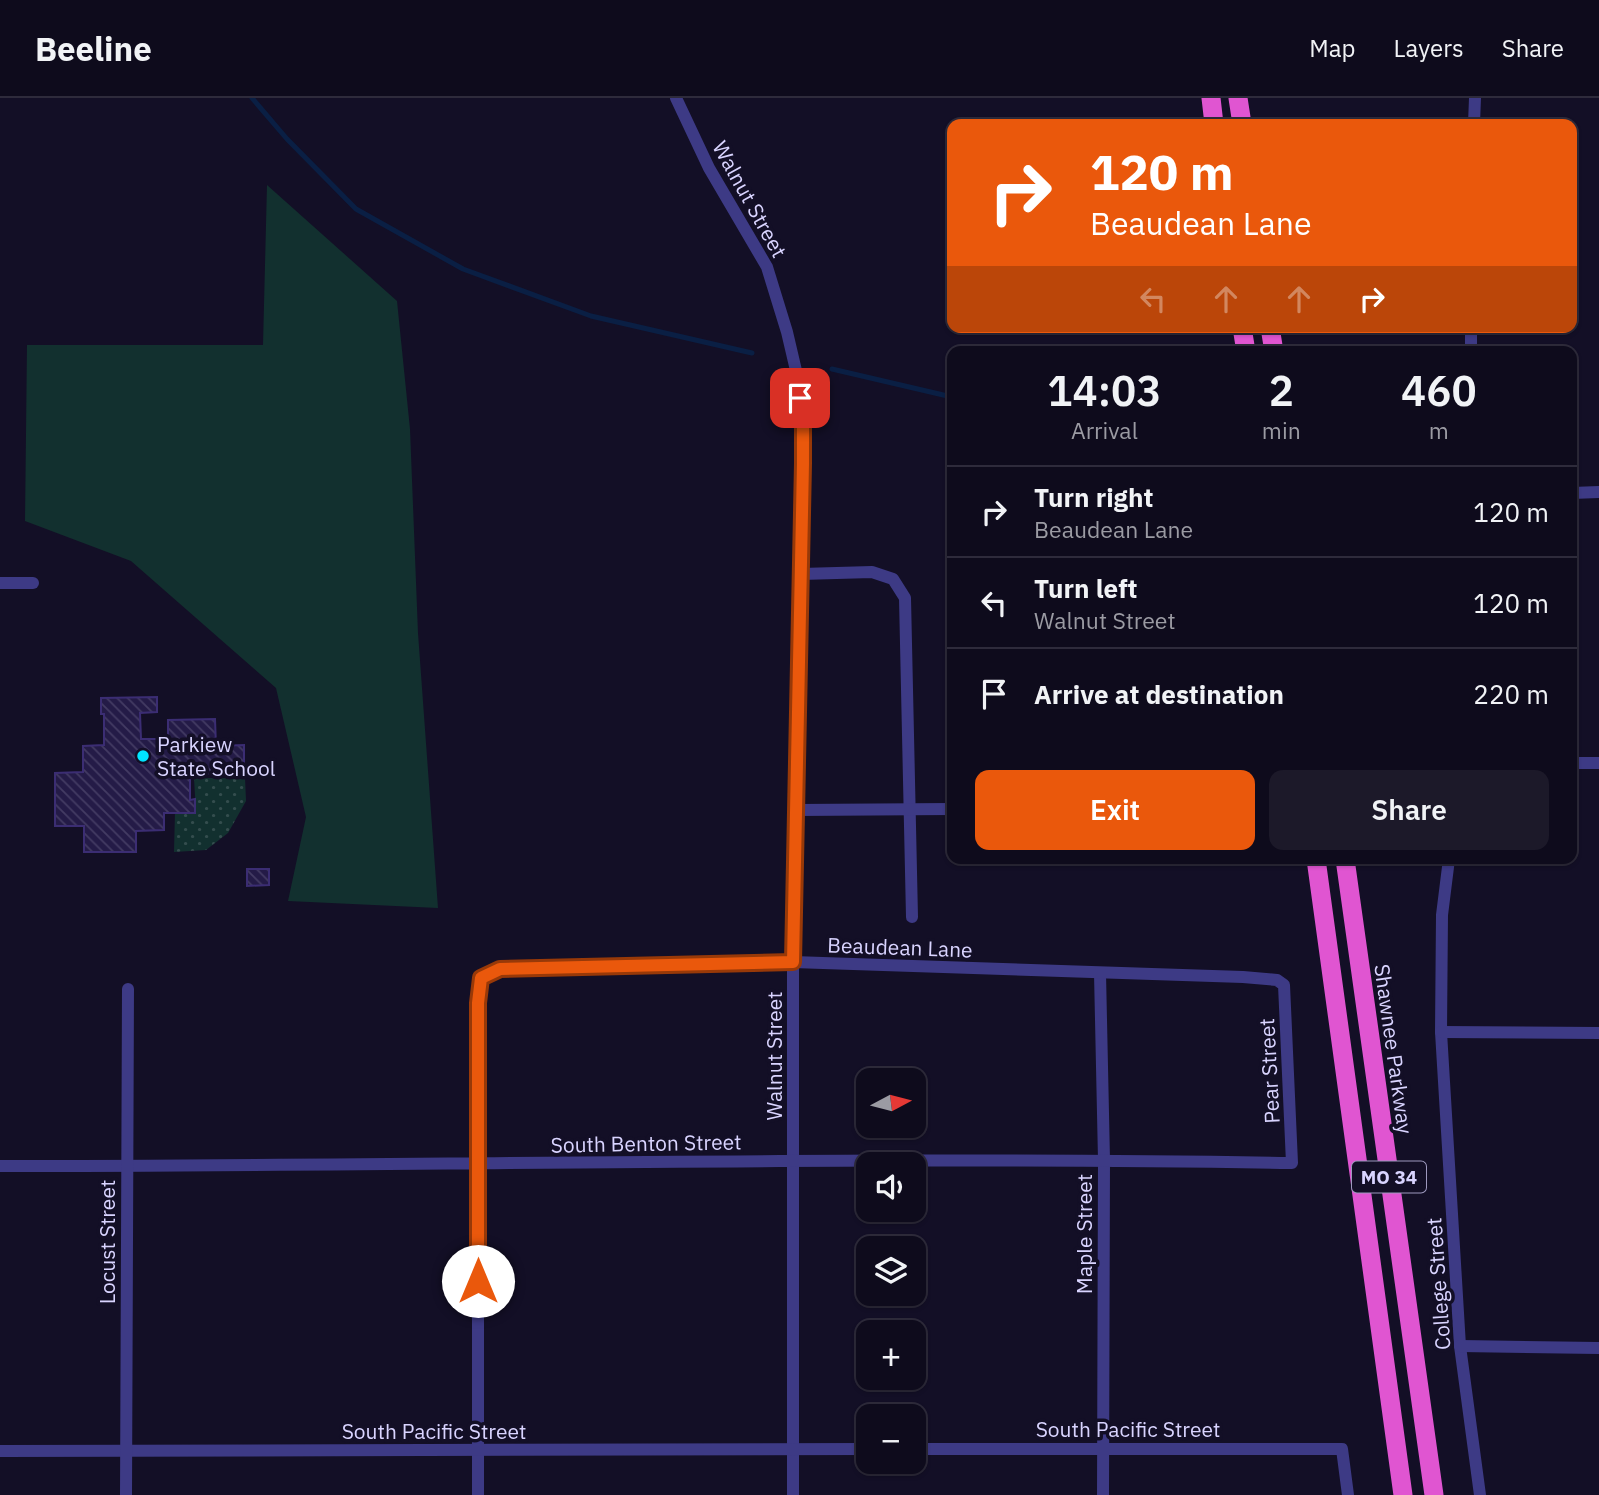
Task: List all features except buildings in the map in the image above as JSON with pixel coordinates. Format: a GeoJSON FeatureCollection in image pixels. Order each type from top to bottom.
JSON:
{"type":"FeatureCollection","features":[{"type":"Feature","properties":{"kind":"highway"},"geometry":{"type":"LineString","coordinates":[[1211,98],[1213,119]]}},
{"type":"Feature","properties":{"kind":"highway"},"geometry":{"type":"LineString","coordinates":[[1238,98],[1241,119]]}},
{"type":"Feature","properties":{"kind":"highway","name":"MO 34"},"geometry":{"type":"LineString","coordinates":[[1317,864],[1403,1495]]}},
{"type":"Feature","properties":{"kind":"highway","name":"Shawnee Parkway"},"geometry":{"type":"LineString","coordinates":[[1346,864],[1434,1495]]}},
{"type":"Feature","properties":{"kind":"street","name":"Walnut Street"},"geometry":{"type":"LineString","coordinates":[[676,98],[709,168],[767,267],[798,379],[803,422],[793,962],[793,1495]]}},
{"type":"Feature","properties":{"kind":"street"},"geometry":{"type":"LineString","coordinates":[[1474,119],[1475,98]]}},
{"type":"Feature","properties":{"kind":"street"},"geometry":{"type":"LineString","coordinates":[[1577,493],[1599,492]]}},
{"type":"Feature","properties":{"kind":"street"},"geometry":{"type":"LineString","coordinates":[[801,574],[872,572],[893,579],[905,597],[912,917]]}},
{"type":"Feature","properties":{"kind":"street"},"geometry":{"type":"LineString","coordinates":[[0,583],[33,583]]}},
{"type":"Feature","properties":{"kind":"street"},"geometry":{"type":"LineString","coordinates":[[1577,763],[1599,763]]}},
{"type":"Feature","properties":{"kind":"street"},"geometry":{"type":"LineString","coordinates":[[796,810],[947,809]]}},
{"type":"Feature","properties":{"kind":"street","name":"College Street"},"geometry":{"type":"LineString","coordinates":[[1447,864],[1442,915],[1441,1032],[1460,1346],[1480,1495]]}},
{"type":"Feature","properties":{"kind":"street","name":"Beaudean Lane"},"geometry":{"type":"LineString","coordinates":[[478,1164],[478,1003],[481,978],[500,969],[793,962],[1278,980]]}},
{"type":"Feature","properties":{"kind":"street","name":"Maple Street"},"geometry":{"type":"LineString","coordinates":[[1100,973],[1104,1160],[1103,1495]]}},
{"type":"Feature","properties":{"kind":"street","name":"Pear Street"},"geometry":{"type":"LineString","coordinates":[[1278,980],[1284,985],[1292,1163]]}},
{"type":"Feature","properties":{"kind":"street","name":"Locust Street"},"geometry":{"type":"LineString","coordinates":[[126,1495],[128,989]]}},
{"type":"Feature","properties":{"kind":"street"},"geometry":{"type":"LineString","coordinates":[[1441,1032],[1599,1033]]}},
{"type":"Feature","properties":{"kind":"street","name":"South Benton Street"},"geometry":{"type":"LineString","coordinates":[[0,1166],[1104,1160],[1292,1163]]}},
{"type":"Feature","properties":{"kind":"street"},"geometry":{"type":"LineString","coordinates":[[478,1164],[478,1495]]}},
{"type":"Feature","properties":{"kind":"street"},"geometry":{"type":"LineString","coordinates":[[1460,1346],[1599,1348]]}},
{"type":"Feature","properties":{"kind":"street","name":"South Pacific Street"},"geometry":{"type":"LineString","coordinates":[[0,1451],[856,1449]]}},
{"type":"Feature","properties":{"kind":"street","name":"South Pacific Street"},"geometry":{"type":"LineString","coordinates":[[926,1449],[1342,1449],[1348,1495]]}},
{"type":"Feature","properties":{"kind":"green space"},"geometry":{"type":"Polygon","coordinates":[[[267,185],[397,301],[410,429],[418,633],[438,908],[288,901],[306,817],[276,688],[131,561],[25,521],[27,345],[263,345],[267,185]]]}},
{"type":"Feature","properties":{"kind":"green space"},"geometry":{"type":"Polygon","coordinates":[[[194,778],[245,778],[246,801],[228,833],[206,850],[174,852],[175,813],[196,812],[194,778]]]}},
{"type":"Feature","properties":{"kind":"waterway"},"geometry":{"type":"LineString","coordinates":[[252,98],[287,139],[356,209],[463,269],[591,316],[752,353]]}},
{"type":"Feature","properties":{"kind":"waterway"},"geometry":{"type":"LineString","coordinates":[[832,369],[947,396]]}},
{"type":"Feature","properties":{"kind":"place","name":"Parkiew State School"},"geometry":{"type":"Point","coordinates":[143,756]}},
{"type":"Feature","properties":{"kind":"route"},"geometry":{"type":"LineString","coordinates":[[478,1281],[478,1003],[481,978],[500,969],[793,962],[803,463],[800,398]]}}]}
